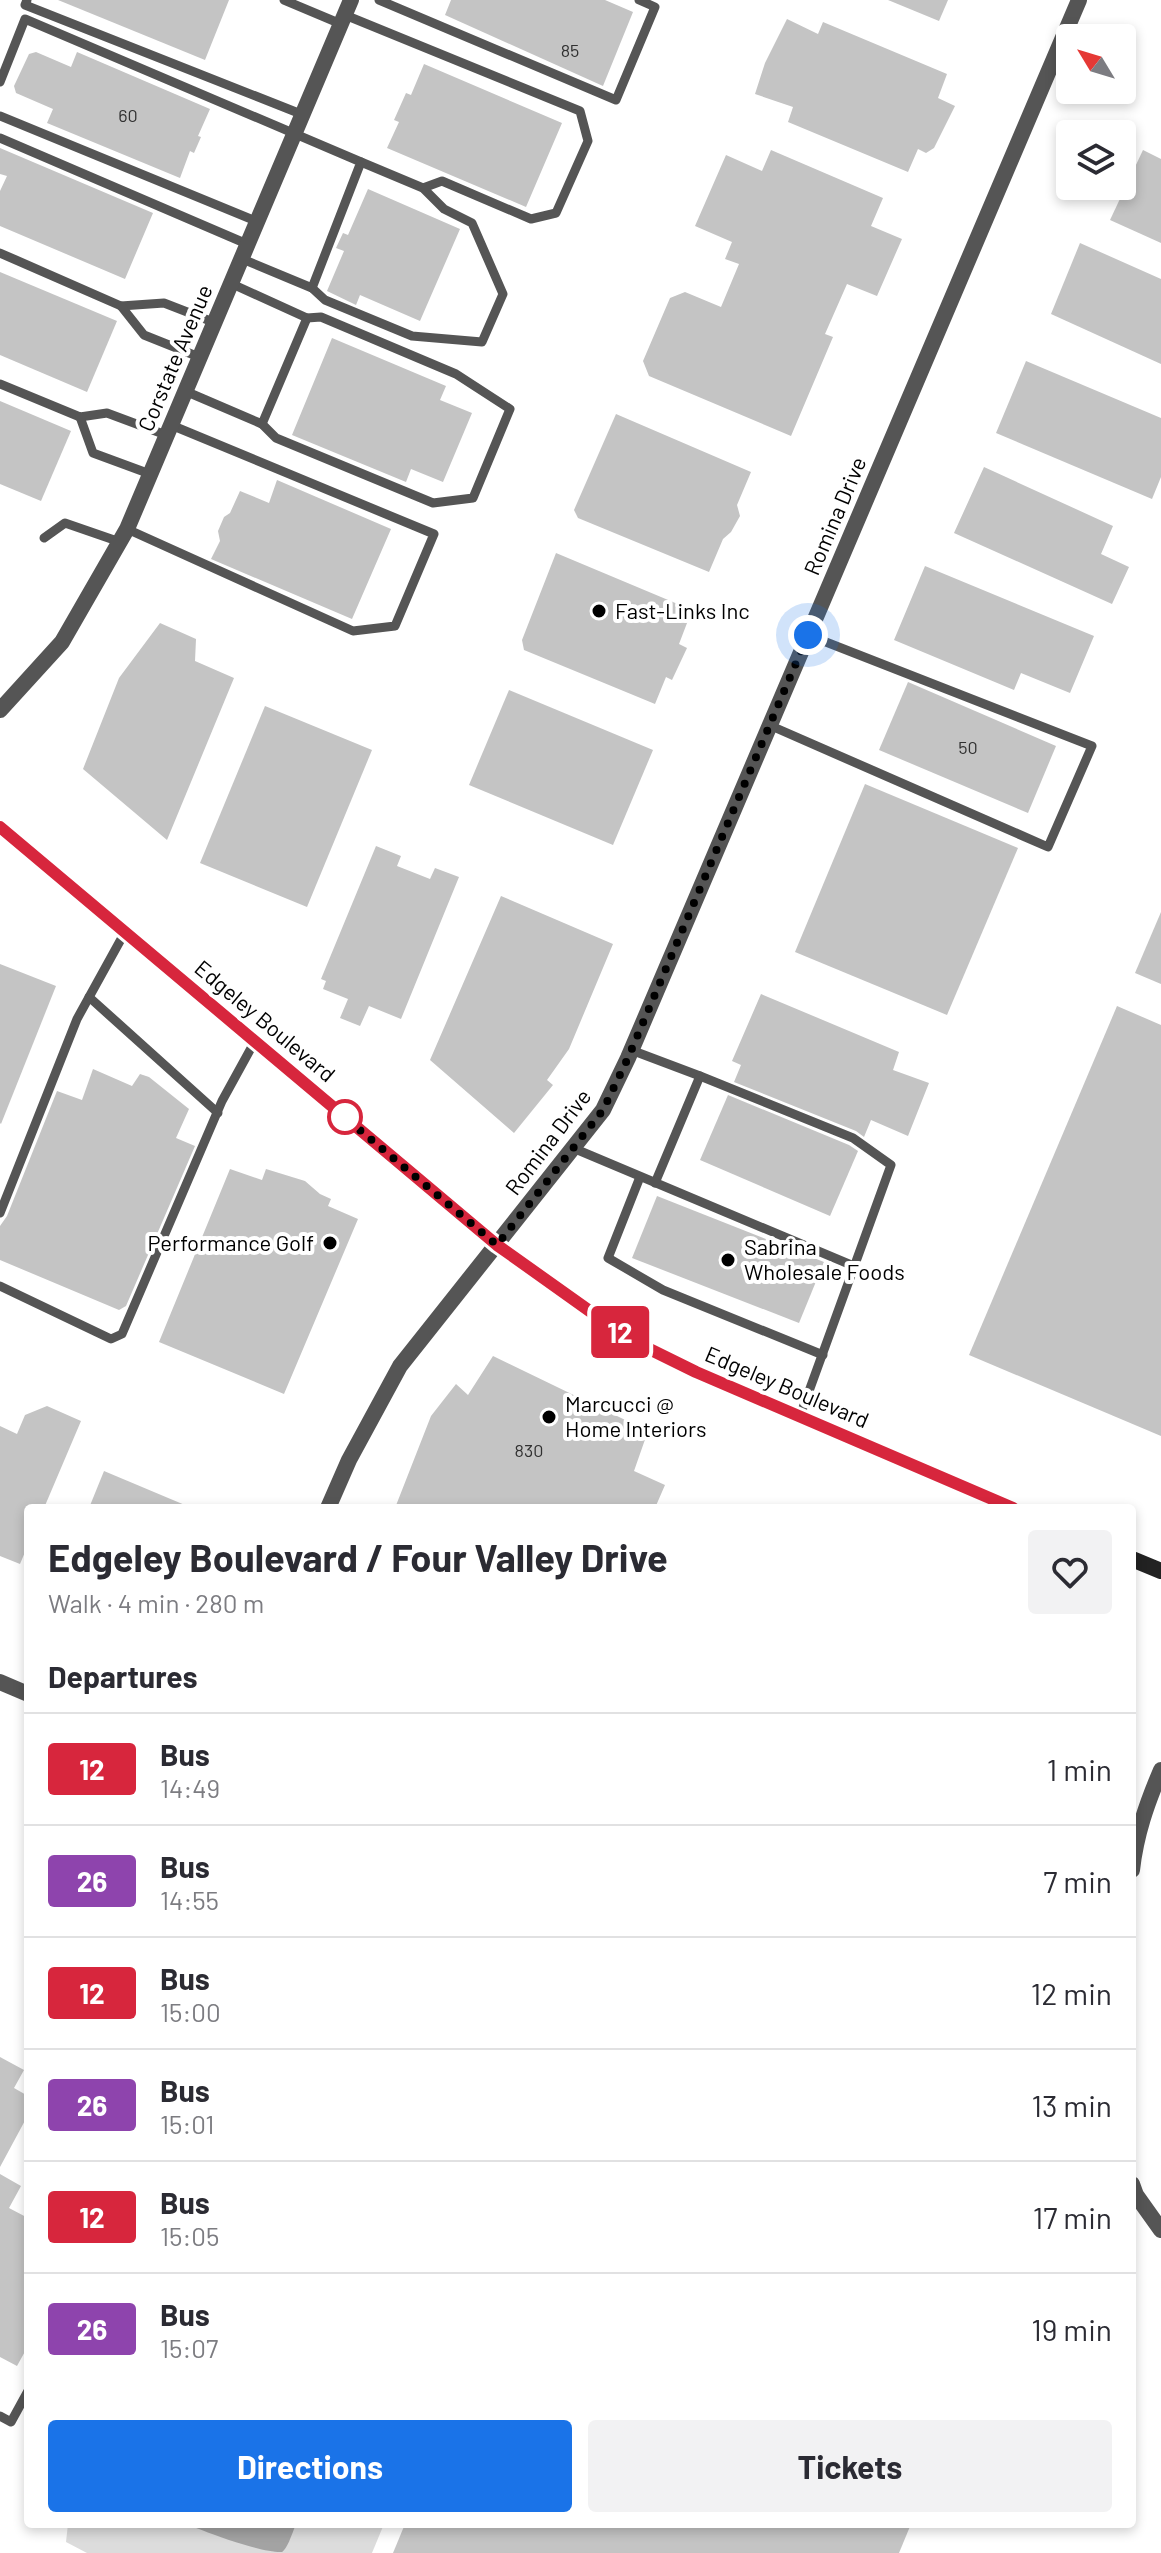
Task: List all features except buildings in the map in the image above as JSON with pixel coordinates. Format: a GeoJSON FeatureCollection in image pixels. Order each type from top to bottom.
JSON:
{"type":"FeatureCollection","features":[{"type":"Feature","properties":{"kind":"street","name":"Romina Drive"},"geometry":{"type":"LineString","coordinates":[[330,1504],[349,1460],[400,1366],[603,1110],[1079,0]]}},
{"type":"Feature","properties":{"kind":"street","name":"Corstate Avenue"},"geometry":{"type":"LineString","coordinates":[[0,710],[62,642],[124,536],[345,13]]}},
{"type":"Feature","properties":{"kind":"street","name":"Edgeley Boulevard"},"geometry":{"type":"LineString","coordinates":[[0,827],[497,1245],[629,1339],[696,1372],[1004,1504]]}},
{"type":"Feature","properties":{"kind":"street"},"geometry":{"type":"LineString","coordinates":[[1136,1561],[1161,1571]]}},
{"type":"Feature","properties":{"kind":"street"},"geometry":{"type":"LineString","coordinates":[[0,1682],[24,1692]]}},
{"type":"Feature","properties":{"kind":"street"},"geometry":{"type":"LineString","coordinates":[[1136,1842],[1143,1814],[1161,1770]]}},
{"type":"Feature","properties":{"kind":"street"},"geometry":{"type":"LineString","coordinates":[[1136,2195],[1161,2230]]}},
{"type":"Feature","properties":{"kind":"lane"},"geometry":{"type":"LineString","coordinates":[[27,0],[25,5],[301,114]]}},
{"type":"Feature","properties":{"kind":"lane"},"geometry":{"type":"LineString","coordinates":[[284,0],[345,13],[580,111],[588,141],[556,213],[531,219],[442,181],[423,188]]}},
{"type":"Feature","properties":{"kind":"lane"},"geometry":{"type":"LineString","coordinates":[[379,0],[616,100],[655,7],[639,0]]}},
{"type":"Feature","properties":{"kind":"lane"},"geometry":{"type":"LineString","coordinates":[[0,82],[25,19],[423,188],[444,209],[472,223],[503,294],[482,342],[412,336],[325,300],[312,288],[244,251],[0,138]]}},
{"type":"Feature","properties":{"kind":"lane"},"geometry":{"type":"LineString","coordinates":[[0,116],[256,221]]}},
{"type":"Feature","properties":{"kind":"lane"},"geometry":{"type":"LineString","coordinates":[[312,288],[361,162]]}},
{"type":"Feature","properties":{"kind":"lane"},"geometry":{"type":"LineString","coordinates":[[0,253],[121,306],[164,303],[213,322]]}},
{"type":"Feature","properties":{"kind":"lane"},"geometry":{"type":"LineString","coordinates":[[185,391],[262,424],[276,438],[433,503],[473,498],[510,409],[456,374],[321,317],[307,318],[230,283]]}},
{"type":"Feature","properties":{"kind":"lane"},"geometry":{"type":"LineString","coordinates":[[121,306],[144,335],[199,357]]}},
{"type":"Feature","properties":{"kind":"lane"},"geometry":{"type":"LineString","coordinates":[[262,424],[307,318]]}},
{"type":"Feature","properties":{"kind":"lane"},"geometry":{"type":"LineString","coordinates":[[0,384],[80,417],[107,413],[168,430],[434,534],[395,626],[353,631],[124,536],[65,523],[44,538]]}},
{"type":"Feature","properties":{"kind":"lane"},"geometry":{"type":"LineString","coordinates":[[80,417],[93,453],[150,474]]}},
{"type":"Feature","properties":{"kind":"lane"},"geometry":{"type":"LineString","coordinates":[[769,725],[1048,847],[1092,746],[808,635]]}},
{"type":"Feature","properties":{"kind":"lane"},"geometry":{"type":"LineString","coordinates":[[0,1213],[77,1019],[125,932]]}},
{"type":"Feature","properties":{"kind":"lane"},"geometry":{"type":"LineString","coordinates":[[89,997],[218,1113]]}},
{"type":"Feature","properties":{"kind":"lane"},"geometry":{"type":"LineString","coordinates":[[0,1286],[111,1339],[122,1334],[218,1113],[255,1041]]}},
{"type":"Feature","properties":{"kind":"lane"},"geometry":{"type":"LineString","coordinates":[[631,1050],[853,1138],[891,1165],[800,1416]]}},
{"type":"Feature","properties":{"kind":"lane"},"geometry":{"type":"LineString","coordinates":[[655,1183],[700,1076]]}},
{"type":"Feature","properties":{"kind":"lane"},"geometry":{"type":"LineString","coordinates":[[573,1148],[856,1267]]}},
{"type":"Feature","properties":{"kind":"lane"},"geometry":{"type":"LineString","coordinates":[[640,1177],[608,1258],[663,1290],[823,1355]]}},
{"type":"Feature","properties":{"kind":"lane"},"geometry":{"type":"LineString","coordinates":[[0,2416],[11,2422],[24,2398]]}},
{"type":"Feature","properties":{"kind":"shaded area"},"geometry":{"type":"Polygon","coordinates":[[[68,2528],[382,2528],[372,2553],[87,2553],[66,2542],[68,2528]]]}},
{"type":"Feature","properties":{"kind":"shaded area"},"geometry":{"type":"Polygon","coordinates":[[[197,2528],[294,2528],[282,2552],[197,2528]]]}},
{"type":"Feature","properties":{"kind":"bus line","name":"12"},"geometry":{"type":"LineString","coordinates":[[0,827],[497,1245],[629,1339],[696,1372],[1004,1504]]}},
{"type":"Feature","properties":{"kind":"place","name":"Fast-Links Inc"},"geometry":{"type":"Point","coordinates":[599,611]}},
{"type":"Feature","properties":{"kind":"place","name":"Performance Golf"},"geometry":{"type":"Point","coordinates":[330,1243]}},
{"type":"Feature","properties":{"kind":"place","name":"Sabrina Wholesale Foods"},"geometry":{"type":"Point","coordinates":[728,1260]}},
{"type":"Feature","properties":{"kind":"place","name":"Marcucci @ Home Interiors"},"geometry":{"type":"Point","coordinates":[549,1417]}},
{"type":"Feature","properties":{"kind":"route"},"geometry":{"type":"LineString","coordinates":[[345,1117],[336,1110],[497,1245],[603,1110],[808,635]]}}]}
